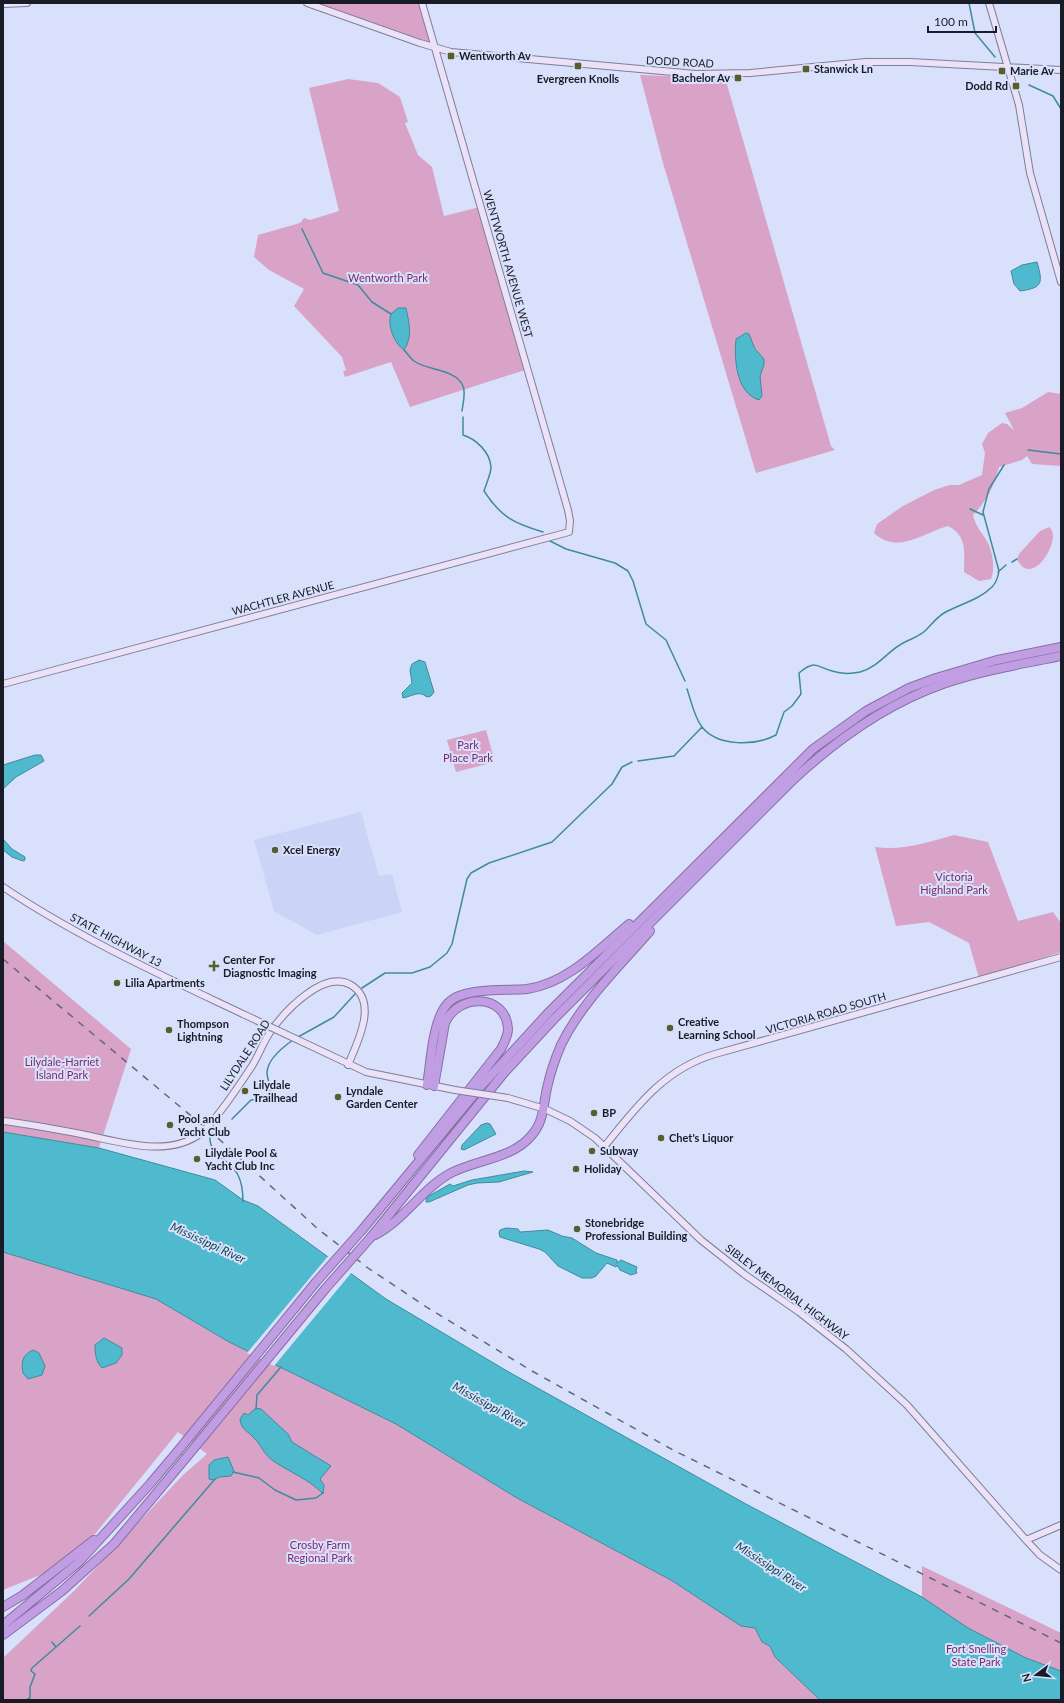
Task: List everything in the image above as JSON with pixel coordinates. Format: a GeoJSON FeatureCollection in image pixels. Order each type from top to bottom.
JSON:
{"type":"FeatureCollection","features":[{"type":"Feature","properties":{"kind":"highway"},"geometry":{"type":"LineString","coordinates":[[3,1625],[79,1562],[112,1526],[177,1452],[316,1282],[362,1230],[496,1068],[549,1012],[670,890],[813,749],[866,711],[909,688],[936,678],[997,660],[1061,647]]}},
{"type":"Feature","properties":{"kind":"highway"},"geometry":{"type":"LineString","coordinates":[[3,1635],[62,1590],[114,1544],[326,1288],[371,1237],[509,1068],[554,1019],[815,759],[843,737],[871,719],[910,698],[943,684],[986,672],[1061,656]]}},
{"type":"Feature","properties":{"kind":"highway"},"geometry":{"type":"LineString","coordinates":[[430,1085],[437,1024],[441,1012],[448,1002],[459,995],[472,992],[529,988],[548,983],[565,975],[581,965],[670,890]]}},
{"type":"Feature","properties":{"kind":"highway"},"geometry":{"type":"LineString","coordinates":[[371,1237],[385,1230],[418,1197],[448,1174],[465,1166],[510,1151],[524,1143],[536,1129],[545,1109],[547,1089],[555,1061],[560,1047],[576,1019],[589,1001],[683,891]]}},
{"type":"Feature","properties":{"kind":"highway"},"geometry":{"type":"LineString","coordinates":[[367,1224],[379,1203],[453,1112],[501,1049],[508,1030],[504,1016],[495,1007],[481,1001],[466,1002],[454,1009],[448,1016],[430,1085]]}},
{"type":"Feature","properties":{"kind":"highway"},"geometry":{"type":"LineString","coordinates":[[3,1607],[23,1595],[112,1526]]}},
{"type":"Feature","properties":{"kind":"street"},"geometry":{"type":"LineString","coordinates":[[3,4],[27,3]]}},
{"type":"Feature","properties":{"kind":"street","name":"DODD ROAD"},"geometry":{"type":"LineString","coordinates":[[307,3],[435,47],[473,55],[696,74],[750,73],[866,62],[910,62],[1061,70]]}},
{"type":"Feature","properties":{"kind":"street","name":"WENTWORTH AVENUE WEST"},"geometry":{"type":"LineString","coordinates":[[422,3],[568,510],[570,521],[569,532]]}},
{"type":"Feature","properties":{"kind":"street"},"geometry":{"type":"LineString","coordinates":[[989,3],[1019,105],[1030,173],[1061,282]]}},
{"type":"Feature","properties":{"kind":"street","name":"WACHTLER AVENUE"},"geometry":{"type":"LineString","coordinates":[[3,684],[569,532]]}},
{"type":"Feature","properties":{"kind":"street","name":"STATE HIGHWAY 13"},"geometry":{"type":"LineString","coordinates":[[3,888],[44,913],[126,958],[328,1054],[348,1065],[386,1078],[455,1090]]}},
{"type":"Feature","properties":{"kind":"street","name":"VICTORIA ROAD SOUTH"},"geometry":{"type":"LineString","coordinates":[[604,1146],[652,1090],[690,1063],[712,1055],[1061,957]]}},
{"type":"Feature","properties":{"kind":"street","name":"LILYDALE ROAD"},"geometry":{"type":"LineString","coordinates":[[3,1120],[135,1144],[159,1146],[174,1145],[195,1137],[207,1126],[227,1102],[251,1067],[270,1032],[280,1020],[318,986],[329,982],[349,984],[357,989],[365,1008],[364,1021],[348,1065]]}},
{"type":"Feature","properties":{"kind":"street","name":"SIBLEY MEMORIAL HIGHWAY"},"geometry":{"type":"LineString","coordinates":[[455,1090],[508,1098],[545,1109],[570,1121],[595,1138],[707,1245],[744,1274],[799,1312],[846,1349],[887,1386],[945,1447],[1040,1555],[1061,1570]]}},
{"type":"Feature","properties":{"kind":"street"},"geometry":{"type":"LineString","coordinates":[[1026,1540],[1061,1525]]}},
{"type":"Feature","properties":{"kind":"shaded area"},"geometry":{"type":"Polygon","coordinates":[[[361,812],[379,876],[392,874],[402,912],[317,935],[274,911],[254,840],[361,812]]]}},
{"type":"Feature","properties":{"kind":"green space"},"geometry":{"type":"Polygon","coordinates":[[[318,3],[420,3],[432,43],[318,3]]]}},
{"type":"Feature","properties":{"kind":"green space"},"geometry":{"type":"Polygon","coordinates":[[[640,75],[722,78],[726,81],[831,446],[835,450],[756,473],[663,163],[640,75]]]}},
{"type":"Feature","properties":{"kind":"green space","name":"Wentworth Park"},"geometry":{"type":"Polygon","coordinates":[[[348,79],[378,83],[400,97],[408,122],[405,123],[418,155],[432,167],[444,216],[480,207],[525,370],[410,407],[391,362],[345,377],[343,372],[346,370],[342,357],[294,306],[304,289],[269,270],[254,257],[258,235],[300,223],[304,218],[310,220],[339,211],[309,88],[348,79]]]}},
{"type":"Feature","properties":{"kind":"green space"},"geometry":{"type":"Polygon","coordinates":[[[1048,392],[1061,394],[1061,466],[1032,464],[1027,456],[1022,460],[999,467],[989,492],[973,515],[978,528],[987,541],[990,549],[993,567],[991,579],[979,581],[964,572],[964,546],[962,540],[954,530],[948,526],[920,537],[901,542],[892,542],[883,539],[874,533],[877,524],[903,506],[934,490],[950,485],[959,485],[982,475],[985,453],[982,444],[988,433],[1002,423],[1007,424],[1014,430],[1005,413],[1022,408],[1048,392]]]}},
{"type":"Feature","properties":{"kind":"green space"},"geometry":{"type":"Polygon","coordinates":[[[1049,527],[1053,533],[1052,541],[1044,559],[1038,566],[1030,569],[1023,567],[1017,559],[1019,554],[1040,531],[1049,527]]]}},
{"type":"Feature","properties":{"kind":"green space","name":"Park Place Park"},"geometry":{"type":"Polygon","coordinates":[[[486,730],[493,755],[489,756],[491,763],[456,772],[447,740],[486,730]]]}},
{"type":"Feature","properties":{"kind":"green space","name":"Victoria Highland Park"},"geometry":{"type":"Polygon","coordinates":[[[954,835],[988,842],[1018,921],[1053,912],[1061,923],[1061,952],[979,978],[969,943],[929,922],[896,926],[875,847],[905,847],[954,835]]]}},
{"type":"Feature","properties":{"kind":"green space","name":"Lilydale-Harriet Island Park"},"geometry":{"type":"Polygon","coordinates":[[[3,941],[131,1049],[99,1148],[3,1132],[3,941]]]}},
{"type":"Feature","properties":{"kind":"green space","name":"Crosby Farm Regional Park"},"geometry":{"type":"Polygon","coordinates":[[[3,1252],[156,1299],[229,1342],[396,1424],[517,1498],[671,1580],[741,1626],[755,1628],[762,1642],[770,1646],[775,1657],[820,1700],[3,1700],[3,1658],[75,1590],[183,1475],[207,1454],[178,1432],[95,1534],[48,1572],[3,1590],[3,1252]]]}},
{"type":"Feature","properties":{"kind":"green space","name":"Fort Snelling State Park"},"geometry":{"type":"Polygon","coordinates":[[[922,1566],[1061,1633],[1061,1700],[922,1661],[922,1566]]]}},
{"type":"Feature","properties":{"kind":"water"},"geometry":{"type":"Polygon","coordinates":[[[1037,262],[1040,275],[1039,283],[1033,288],[1020,291],[1014,284],[1011,271],[1022,265],[1037,262]]]}},
{"type":"Feature","properties":{"kind":"water"},"geometry":{"type":"Polygon","coordinates":[[[398,308],[406,308],[409,324],[409,340],[404,350],[394,338],[390,323],[391,314],[398,308]]]}},
{"type":"Feature","properties":{"kind":"water"},"geometry":{"type":"Polygon","coordinates":[[[746,333],[749,334],[755,349],[764,359],[764,365],[760,376],[762,396],[759,400],[751,396],[745,390],[741,383],[736,365],[736,339],[746,333]]]}},
{"type":"Feature","properties":{"kind":"water"},"geometry":{"type":"Polygon","coordinates":[[[419,660],[425,662],[434,692],[431,696],[427,697],[421,694],[416,694],[403,698],[402,693],[412,683],[410,670],[412,664],[419,660]]]}},
{"type":"Feature","properties":{"kind":"water"},"geometry":{"type":"Polygon","coordinates":[[[35,755],[41,755],[44,761],[16,777],[3,789],[3,765],[35,755]]]}},
{"type":"Feature","properties":{"kind":"water"},"geometry":{"type":"Polygon","coordinates":[[[3,839],[12,849],[25,857],[25,860],[23,861],[12,857],[3,850],[3,839]]]}},
{"type":"Feature","properties":{"kind":"water"},"geometry":{"type":"Polygon","coordinates":[[[487,1123],[490,1124],[496,1134],[464,1150],[461,1149],[462,1145],[481,1125],[487,1123]]]}},
{"type":"Feature","properties":{"kind":"water","name":"Mississippi River"},"geometry":{"type":"Polygon","coordinates":[[[3,1132],[99,1148],[215,1180],[243,1200],[258,1206],[386,1299],[507,1371],[746,1504],[922,1597],[968,1628],[1026,1658],[1061,1671],[1061,1700],[820,1700],[775,1657],[770,1646],[762,1642],[755,1628],[741,1626],[671,1580],[517,1498],[396,1424],[229,1342],[156,1299],[3,1252],[3,1132]]]}},
{"type":"Feature","properties":{"kind":"water"},"geometry":{"type":"Polygon","coordinates":[[[524,1171],[533,1172],[499,1182],[468,1185],[426,1202],[427,1197],[450,1184],[453,1186],[472,1180],[524,1171]]]}},
{"type":"Feature","properties":{"kind":"water"},"geometry":{"type":"Polygon","coordinates":[[[506,1228],[518,1229],[520,1232],[548,1230],[562,1236],[572,1238],[596,1253],[617,1260],[617,1263],[621,1260],[637,1267],[637,1273],[631,1275],[620,1270],[617,1265],[616,1267],[607,1263],[596,1276],[592,1278],[582,1278],[558,1266],[545,1252],[539,1249],[500,1237],[500,1230],[506,1228]]]}},
{"type":"Feature","properties":{"kind":"water"},"geometry":{"type":"Polygon","coordinates":[[[104,1338],[122,1348],[122,1355],[116,1363],[102,1368],[96,1358],[95,1345],[104,1338]]]}},
{"type":"Feature","properties":{"kind":"water"},"geometry":{"type":"Polygon","coordinates":[[[33,1350],[39,1353],[45,1366],[42,1375],[28,1379],[23,1373],[22,1362],[24,1357],[33,1350]]]}},
{"type":"Feature","properties":{"kind":"water"},"geometry":{"type":"Polygon","coordinates":[[[256,1408],[261,1409],[288,1434],[292,1442],[331,1466],[320,1479],[324,1485],[323,1494],[306,1480],[272,1460],[252,1436],[243,1428],[240,1419],[244,1413],[248,1415],[256,1408]]]}},
{"type":"Feature","properties":{"kind":"water"},"geometry":{"type":"Polygon","coordinates":[[[228,1457],[234,1471],[231,1476],[219,1477],[214,1480],[209,1479],[209,1465],[214,1460],[228,1457]]]}},
{"type":"Feature","properties":{"kind":"pier"},"geometry":{"type":"Polygon","coordinates":[[[329,1255],[352,1272],[274,1366],[247,1353],[329,1255]]]}},
{"type":"Feature","properties":{"kind":"waterway"},"geometry":{"type":"LineString","coordinates":[[969,3],[975,33],[995,57]]}},
{"type":"Feature","properties":{"kind":"waterway"},"geometry":{"type":"LineString","coordinates":[[1029,85],[1053,96],[1061,109]]}},
{"type":"Feature","properties":{"kind":"waterway"},"geometry":{"type":"LineString","coordinates":[[302,229],[323,273],[358,285],[372,302],[391,314]]}},
{"type":"Feature","properties":{"kind":"waterway"},"geometry":{"type":"LineString","coordinates":[[404,350],[413,360],[420,364],[448,373],[459,380],[463,386],[464,392],[462,411]]}},
{"type":"Feature","properties":{"kind":"waterway"},"geometry":{"type":"LineString","coordinates":[[463,417],[463,435],[482,447],[490,461],[490,473],[484,491],[490,500],[509,518],[543,532]]}},
{"type":"Feature","properties":{"kind":"waterway"},"geometry":{"type":"LineString","coordinates":[[1028,450],[1061,454]]}},
{"type":"Feature","properties":{"kind":"waterway"},"geometry":{"type":"LineString","coordinates":[[687,689],[699,723],[709,734],[717,738],[737,743],[748,743],[767,739],[776,735],[784,712],[792,706],[801,694],[799,673],[804,669],[809,666],[816,665],[835,672],[857,673],[867,670],[893,649],[921,634],[944,613],[975,599],[987,591],[995,583],[999,571],[983,512],[989,489],[1004,465]]}},
{"type":"Feature","properties":{"kind":"waterway"},"geometry":{"type":"LineString","coordinates":[[970,509],[983,515]]}},
{"type":"Feature","properties":{"kind":"waterway"},"geometry":{"type":"LineString","coordinates":[[550,541],[566,549],[615,563],[628,571],[633,581],[646,624],[666,640],[685,681]]}},
{"type":"Feature","properties":{"kind":"waterway"},"geometry":{"type":"LineString","coordinates":[[1012,562],[1017,559]]}},
{"type":"Feature","properties":{"kind":"waterway"},"geometry":{"type":"LineString","coordinates":[[998,572],[1006,565]]}},
{"type":"Feature","properties":{"kind":"waterway"},"geometry":{"type":"LineString","coordinates":[[638,761],[674,756],[702,727]]}},
{"type":"Feature","properties":{"kind":"waterway"},"geometry":{"type":"LineString","coordinates":[[362,988],[385,973],[412,973],[430,967],[447,953],[452,944],[467,879],[471,873],[489,863],[552,842],[612,784],[622,767],[632,762]]}},
{"type":"Feature","properties":{"kind":"waterway"},"geometry":{"type":"LineString","coordinates":[[298,1037],[334,1017],[355,994]]}},
{"type":"Feature","properties":{"kind":"waterway"},"geometry":{"type":"LineString","coordinates":[[232,1119],[251,1100],[262,1100],[268,1097],[270,1094],[270,1088],[267,1073],[270,1063],[280,1050],[293,1040]]}},
{"type":"Feature","properties":{"kind":"waterway"},"geometry":{"type":"LineString","coordinates":[[225,1128],[210,1136],[210,1143],[216,1153],[230,1165],[238,1175],[242,1188],[243,1202]]}},
{"type":"Feature","properties":{"kind":"waterway"},"geometry":{"type":"LineString","coordinates":[[256,1409],[257,1395],[281,1367]]}},
{"type":"Feature","properties":{"kind":"waterway"},"geometry":{"type":"LineString","coordinates":[[233,1472],[259,1478],[275,1490],[296,1500],[316,1498],[323,1493]]}},
{"type":"Feature","properties":{"kind":"waterway"},"geometry":{"type":"LineString","coordinates":[[89,1616],[129,1579],[215,1479]]}},
{"type":"Feature","properties":{"kind":"waterway"},"geometry":{"type":"LineString","coordinates":[[26,1700],[30,1698],[30,1687],[35,1674],[31,1671],[32,1668],[80,1626]]}},
{"type":"Feature","properties":{"kind":"waterway"},"geometry":{"type":"LineString","coordinates":[[52,1642],[56,1647]]}},
{"type":"Feature","properties":{"kind":"railway"},"geometry":{"type":"LineString","coordinates":[[3,959],[220,1140],[318,1229],[368,1268],[428,1308],[532,1371],[673,1450],[1061,1643]]}},
{"type":"Feature","properties":{"kind":"place","name":"Wentworth Av"},"geometry":{"type":"Point","coordinates":[451,56]}},
{"type":"Feature","properties":{"kind":"place","name":"Evergreen Knolls"},"geometry":{"type":"Point","coordinates":[578,66]}},
{"type":"Feature","properties":{"kind":"place","name":"Stanwick Ln"},"geometry":{"type":"Point","coordinates":[806,69]}},
{"type":"Feature","properties":{"kind":"place","name":"Marie Av"},"geometry":{"type":"Point","coordinates":[1002,71]}},
{"type":"Feature","properties":{"kind":"place","name":"Bachelor Av"},"geometry":{"type":"Point","coordinates":[738,78]}},
{"type":"Feature","properties":{"kind":"place","name":"Dodd Rd"},"geometry":{"type":"Point","coordinates":[1016,86]}},
{"type":"Feature","properties":{"kind":"place","name":"Xcel Energy"},"geometry":{"type":"Point","coordinates":[275,850]}},
{"type":"Feature","properties":{"kind":"place","name":"Center For Diagnostic Imaging"},"geometry":{"type":"Point","coordinates":[214,966]}},
{"type":"Feature","properties":{"kind":"place","name":"Lilia Apartments"},"geometry":{"type":"Point","coordinates":[117,983]}},
{"type":"Feature","properties":{"kind":"place","name":"Creative Learning School"},"geometry":{"type":"Point","coordinates":[670,1028]}},
{"type":"Feature","properties":{"kind":"place","name":"Thompson Lightning"},"geometry":{"type":"Point","coordinates":[169,1030]}},
{"type":"Feature","properties":{"kind":"place","name":"Lilydale Trailhead"},"geometry":{"type":"Point","coordinates":[245,1091]}},
{"type":"Feature","properties":{"kind":"place","name":"Lyndale Garden Center"},"geometry":{"type":"Point","coordinates":[338,1097]}},
{"type":"Feature","properties":{"kind":"place","name":"BP"},"geometry":{"type":"Point","coordinates":[594,1113]}},
{"type":"Feature","properties":{"kind":"place","name":"Pool and Yacht Club"},"geometry":{"type":"Point","coordinates":[170,1125]}},
{"type":"Feature","properties":{"kind":"place","name":"Chet's Liquor"},"geometry":{"type":"Point","coordinates":[661,1138]}},
{"type":"Feature","properties":{"kind":"place","name":"Subway"},"geometry":{"type":"Point","coordinates":[592,1151]}},
{"type":"Feature","properties":{"kind":"place","name":"Lilydale Pool & Yacht Club Inc"},"geometry":{"type":"Point","coordinates":[197,1159]}},
{"type":"Feature","properties":{"kind":"place","name":"Holiday"},"geometry":{"type":"Point","coordinates":[576,1169]}},
{"type":"Feature","properties":{"kind":"place","name":"Stonebridge Professional Building"},"geometry":{"type":"Point","coordinates":[577,1229]}}]}
